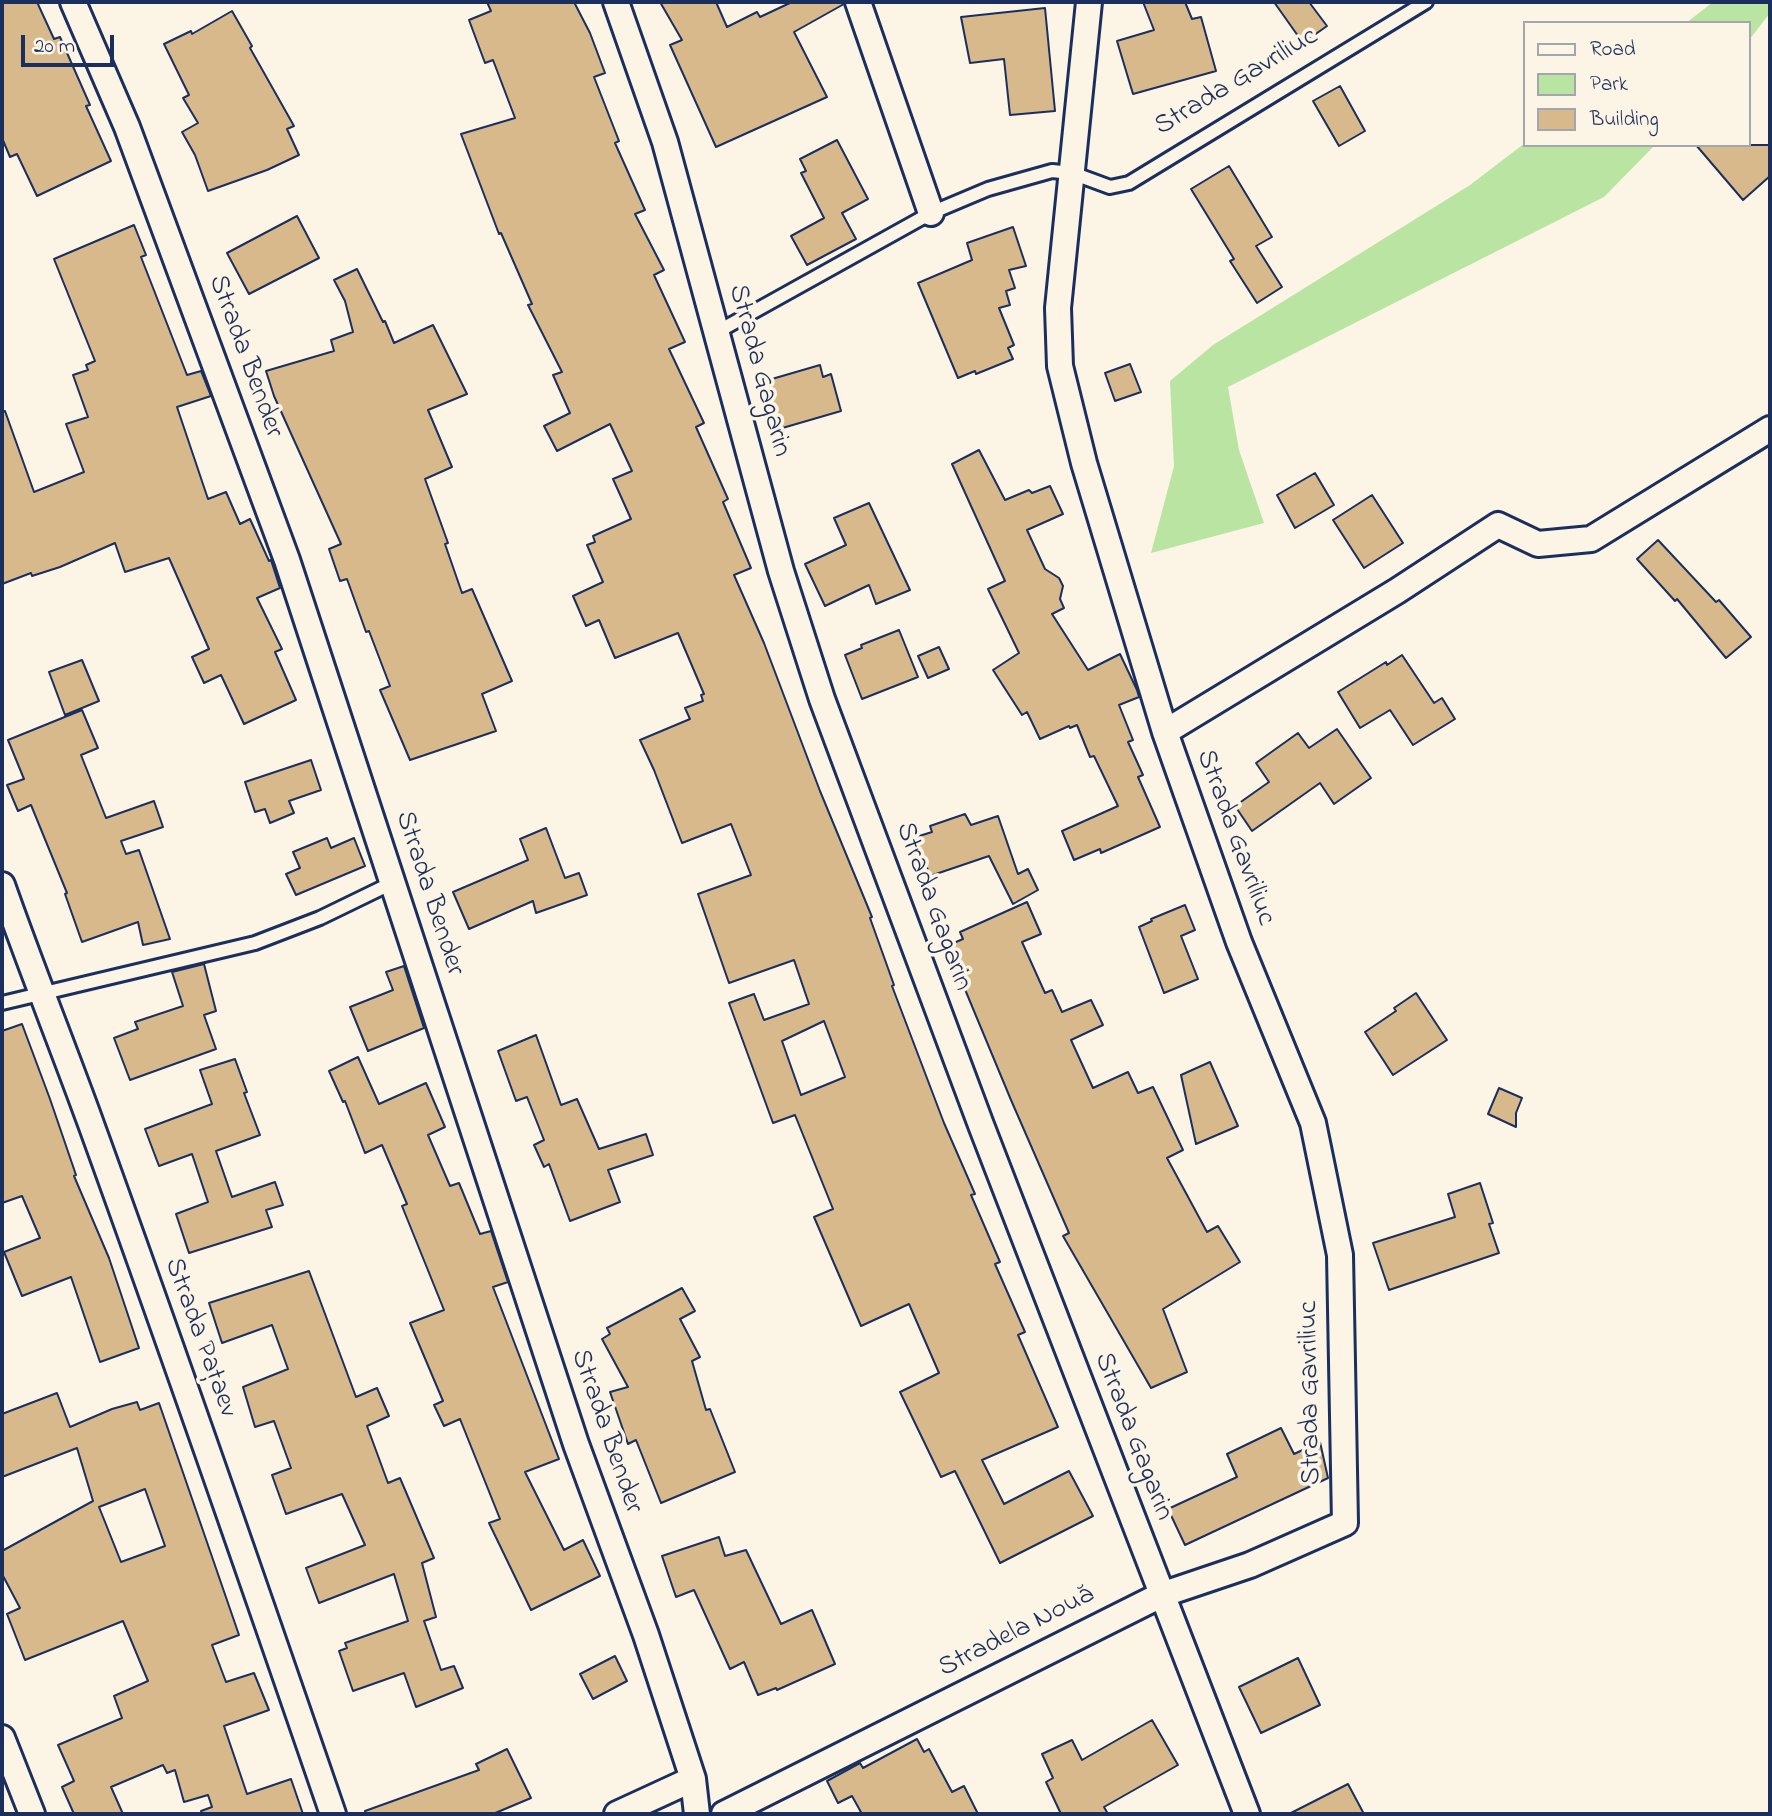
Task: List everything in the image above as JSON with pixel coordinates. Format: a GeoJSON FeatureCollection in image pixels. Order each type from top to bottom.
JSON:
{"type":"FeatureCollection","features":[{"type":"Feature","properties":{"kind":"street","name":"Strada Bender"},"geometry":{"type":"LineString","coordinates":[[73,2],[127,127],[287,560],[576,1444],[646,1635],[693,1779],[697,1814]]}},
{"type":"Feature","properties":{"kind":"street","name":"Strada Gagarin"},"geometry":{"type":"LineString","coordinates":[[616,2],[665,142],[782,571],[822,699],[986,1138],[1247,1814]]}},
{"type":"Feature","properties":{"kind":"street"},"geometry":{"type":"LineString","coordinates":[[858,2],[932,213]]}},
{"type":"Feature","properties":{"kind":"street","name":"Strada Gavriliuc"},"geometry":{"type":"LineString","coordinates":[[1089,2],[1058,308],[1060,366],[1084,463],[1164,732],[1239,942],[1313,1123],[1340,1255],[1345,1523]]}},
{"type":"Feature","properties":{"kind":"street"},"geometry":{"type":"LineString","coordinates":[[1164,732],[1385,598],[1499,525],[1538,544],[1591,538],[1770,429]]}},
{"type":"Feature","properties":{"kind":"street","name":"Strada Pațaev"},"geometry":{"type":"LineString","coordinates":[[2,885],[90,1120],[333,1814]]}},
{"type":"Feature","properties":{"kind":"street","name":"Stradela Nouă"},"geometry":{"type":"LineString","coordinates":[[724,1814],[1161,1594],[1250,1565],[1345,1523]]}},
{"type":"Feature","properties":{"kind":"street"},"geometry":{"type":"LineString","coordinates":[[2,1738],[32,1814]]}},
{"type":"Feature","properties":{"kind":"street"},"geometry":{"type":"LineString","coordinates":[[617,1814],[693,1779]]}},
{"type":"Feature","properties":{"kind":"lane","name":"Strada Gavriliuc"},"geometry":{"type":"LineString","coordinates":[[1072,173],[1110,187],[1129,183],[1426,2]]}},
{"type":"Feature","properties":{"kind":"lane"},"geometry":{"type":"LineString","coordinates":[[717,332],[932,213],[988,189],[1028,177],[1052,171],[1072,173]]}},
{"type":"Feature","properties":{"kind":"lane"},"geometry":{"type":"LineString","coordinates":[[2,1003],[255,943],[320,918],[392,883]]}},
{"type":"Feature","properties":{"kind":"green space"},"geometry":{"type":"Polygon","coordinates":[[[1713,2],[1770,2],[1770,13],[1751,37],[1751,21],[1689,21],[1713,2]]]}},
{"type":"Feature","properties":{"kind":"green space"},"geometry":{"type":"Polygon","coordinates":[[[1524,144],[1524,147],[1653,147],[1604,197],[1228,387],[1239,450],[1264,523],[1151,553],[1174,466],[1170,381],[1213,345],[1470,185],[1524,144]]]}},
{"type":"Feature","properties":{"kind":"building"},"geometry":{"type":"Polygon","coordinates":[[[2,2],[37,2],[54,39],[60,37],[90,105],[86,106],[111,161],[37,196],[17,154],[10,157],[2,138],[2,2]]]}},
{"type":"Feature","properties":{"kind":"building"},"geometry":{"type":"Polygon","coordinates":[[[487,2],[574,2],[590,33],[605,73],[594,77],[619,141],[615,143],[645,210],[635,214],[664,270],[654,275],[685,342],[669,349],[704,423],[696,427],[728,499],[723,502],[751,568],[734,575],[764,643],[820,791],[872,917],[870,918],[894,985],[892,986],[944,1123],[975,1194],[971,1195],[1000,1262],[995,1264],[1025,1332],[1018,1335],[1058,1427],[982,1460],[1004,1504],[1069,1471],[1093,1516],[1000,1563],[955,1471],[941,1477],[900,1392],[939,1373],[909,1304],[861,1326],[814,1217],[833,1209],[795,1115],[773,1123],[729,1003],[754,994],[764,1020],[809,1004],[794,960],[729,983],[698,894],[751,875],[731,824],[682,843],[640,740],[690,719],[685,708],[703,701],[701,695],[704,694],[678,633],[615,658],[599,620],[586,626],[573,596],[603,582],[587,545],[595,542],[593,536],[631,519],[613,479],[632,471],[610,424],[557,451],[544,426],[570,413],[553,375],[562,372],[528,305],[532,304],[501,233],[499,234],[461,134],[515,118],[493,60],[485,63],[469,20],[491,11],[487,2]],[[824,1021],[782,1041],[801,1095],[845,1077],[824,1021]]]}},
{"type":"Feature","properties":{"kind":"building"},"geometry":{"type":"Polygon","coordinates":[[[660,2],[716,2],[727,27],[757,12],[760,17],[792,2],[843,2],[844,4],[794,32],[827,97],[716,147],[670,45],[682,40],[660,2]]]}},
{"type":"Feature","properties":{"kind":"building"},"geometry":{"type":"Polygon","coordinates":[[[1143,2],[1185,2],[1192,19],[1201,17],[1216,71],[1133,94],[1117,41],[1154,30],[1143,2]]]}},
{"type":"Feature","properties":{"kind":"building"},"geometry":{"type":"Polygon","coordinates":[[[1274,2],[1309,2],[1327,26],[1303,43],[1274,2]]]}},
{"type":"Feature","properties":{"kind":"building"},"geometry":{"type":"Polygon","coordinates":[[[1045,8],[1055,111],[1010,115],[1004,59],[970,63],[961,17],[1045,8]]]}},
{"type":"Feature","properties":{"kind":"building"},"geometry":{"type":"Polygon","coordinates":[[[232,11],[294,126],[287,129],[299,155],[267,170],[208,191],[195,155],[182,132],[198,123],[183,98],[189,95],[164,44],[191,31],[192,34],[232,11]]]}},
{"type":"Feature","properties":{"kind":"building"},"geometry":{"type":"Polygon","coordinates":[[[1340,86],[1365,131],[1339,146],[1313,101],[1340,86]]]}},
{"type":"Feature","properties":{"kind":"building"},"geometry":{"type":"Polygon","coordinates":[[[837,140],[868,199],[842,213],[856,239],[807,265],[791,236],[824,218],[801,173],[806,171],[800,159],[837,140]]]}},
{"type":"Feature","properties":{"kind":"building"},"geometry":{"type":"Polygon","coordinates":[[[1770,145],[1770,176],[1743,200],[1698,147],[1770,145]]]}},
{"type":"Feature","properties":{"kind":"building"},"geometry":{"type":"Polygon","coordinates":[[[1229,166],[1272,237],[1256,246],[1282,287],[1257,303],[1230,261],[1234,259],[1191,189],[1229,166]]]}},
{"type":"Feature","properties":{"kind":"building"},"geometry":{"type":"Polygon","coordinates":[[[297,216],[319,258],[249,294],[227,253],[297,216]]]}},
{"type":"Feature","properties":{"kind":"building"},"geometry":{"type":"Polygon","coordinates":[[[134,225],[146,255],[141,257],[187,375],[201,371],[211,396],[177,407],[208,499],[226,492],[240,524],[250,519],[269,561],[271,560],[280,588],[257,598],[282,649],[275,652],[296,700],[244,724],[221,675],[204,683],[192,657],[209,649],[169,558],[125,572],[115,543],[60,567],[32,576],[31,573],[2,584],[2,412],[5,411],[34,492],[84,472],[66,424],[88,417],[73,375],[88,370],[86,365],[95,361],[54,259],[134,225]]]}},
{"type":"Feature","properties":{"kind":"building"},"geometry":{"type":"Polygon","coordinates":[[[1013,227],[1026,266],[1009,270],[1015,288],[1006,291],[1010,305],[999,308],[1014,345],[1008,348],[1013,359],[958,378],[918,283],[972,260],[967,243],[1013,227]]]}},
{"type":"Feature","properties":{"kind":"building"},"geometry":{"type":"Polygon","coordinates":[[[357,269],[394,343],[433,325],[467,394],[428,410],[452,467],[425,479],[448,543],[445,544],[462,593],[472,589],[512,681],[482,694],[496,731],[410,760],[380,690],[390,686],[369,631],[366,632],[347,579],[340,581],[329,549],[341,544],[274,396],[266,371],[334,351],[331,340],[353,332],[345,301],[334,280],[357,269]]]}},
{"type":"Feature","properties":{"kind":"building"},"geometry":{"type":"Polygon","coordinates":[[[1130,364],[1141,392],[1115,401],[1105,373],[1130,364]]]}},
{"type":"Feature","properties":{"kind":"building"},"geometry":{"type":"Polygon","coordinates":[[[820,365],[823,377],[831,374],[841,411],[779,429],[765,381],[820,365]]]}},
{"type":"Feature","properties":{"kind":"building"},"geometry":{"type":"Polygon","coordinates":[[[979,450],[1005,500],[1029,490],[1032,493],[1050,486],[1063,514],[1027,530],[1045,569],[1059,578],[1063,586],[1060,599],[1064,608],[1052,614],[1088,670],[1120,654],[1137,690],[1139,697],[1119,705],[1133,740],[1128,742],[1143,775],[1138,777],[1160,827],[1101,853],[1100,849],[1074,860],[1062,831],[1118,806],[1094,756],[1090,757],[1077,725],[1040,739],[1027,712],[1022,715],[993,670],[1019,653],[988,589],[1005,581],[952,464],[979,450]]]}},
{"type":"Feature","properties":{"kind":"building"},"geometry":{"type":"Polygon","coordinates":[[[1315,473],[1334,505],[1295,528],[1277,495],[1315,473]]]}},
{"type":"Feature","properties":{"kind":"building"},"geometry":{"type":"Polygon","coordinates":[[[1372,495],[1403,543],[1364,568],[1333,520],[1372,495]]]}},
{"type":"Feature","properties":{"kind":"building"},"geometry":{"type":"Polygon","coordinates":[[[869,503],[910,590],[876,604],[869,585],[825,606],[805,564],[846,545],[834,518],[869,503]]]}},
{"type":"Feature","properties":{"kind":"building"},"geometry":{"type":"Polygon","coordinates":[[[1658,540],[1716,602],[1719,600],[1751,637],[1726,658],[1677,599],[1675,601],[1637,559],[1658,540]]]}},
{"type":"Feature","properties":{"kind":"building"},"geometry":{"type":"Polygon","coordinates":[[[899,630],[918,677],[862,699],[845,655],[862,648],[861,645],[899,630]]]}},
{"type":"Feature","properties":{"kind":"building"},"geometry":{"type":"Polygon","coordinates":[[[939,647],[949,669],[928,678],[918,656],[939,647]]]}},
{"type":"Feature","properties":{"kind":"building"},"geometry":{"type":"Polygon","coordinates":[[[1402,655],[1434,703],[1442,698],[1455,719],[1413,745],[1390,710],[1360,728],[1338,692],[1402,655]]]}},
{"type":"Feature","properties":{"kind":"building"},"geometry":{"type":"Polygon","coordinates":[[[82,660],[99,701],[65,715],[49,672],[82,660]]]}},
{"type":"Feature","properties":{"kind":"building"},"geometry":{"type":"Polygon","coordinates":[[[82,710],[98,748],[81,755],[106,818],[154,801],[163,827],[121,841],[126,854],[139,850],[170,939],[143,945],[138,922],[82,942],[65,894],[67,893],[31,805],[18,811],[7,785],[24,779],[8,740],[82,710]]]}},
{"type":"Feature","properties":{"kind":"building"},"geometry":{"type":"Polygon","coordinates":[[[1337,729],[1371,778],[1334,804],[1320,783],[1252,831],[1235,806],[1269,782],[1256,763],[1298,733],[1309,748],[1337,729]]]}},
{"type":"Feature","properties":{"kind":"building"},"geometry":{"type":"Polygon","coordinates":[[[311,760],[321,790],[289,801],[294,813],[270,823],[265,809],[255,812],[245,782],[311,760]]]}},
{"type":"Feature","properties":{"kind":"building"},"geometry":{"type":"Polygon","coordinates":[[[965,814],[971,825],[998,816],[1018,874],[1028,869],[1038,890],[1013,904],[989,856],[930,876],[916,837],[932,832],[930,826],[965,814]]]}},
{"type":"Feature","properties":{"kind":"building"},"geometry":{"type":"Polygon","coordinates":[[[546,828],[565,878],[579,873],[587,895],[536,913],[533,901],[469,929],[453,892],[528,860],[520,839],[546,828]]]}},
{"type":"Feature","properties":{"kind":"building"},"geometry":{"type":"Polygon","coordinates":[[[327,838],[331,848],[354,838],[365,866],[296,895],[286,874],[300,868],[293,852],[327,838]]]}},
{"type":"Feature","properties":{"kind":"building"},"geometry":{"type":"Polygon","coordinates":[[[1027,902],[1041,934],[1022,942],[1045,993],[1052,990],[1062,1012],[1091,1000],[1103,1025],[1071,1040],[1093,1088],[1128,1072],[1138,1093],[1153,1087],[1183,1150],[1167,1158],[1207,1232],[1218,1226],[1240,1262],[1163,1309],[1187,1372],[1151,1388],[1063,1236],[1069,1233],[1011,1100],[949,945],[963,939],[960,932],[1027,902]]]}},
{"type":"Feature","properties":{"kind":"building"},"geometry":{"type":"Polygon","coordinates":[[[1185,905],[1195,930],[1181,936],[1198,979],[1164,993],[1139,927],[1185,905]]]}},
{"type":"Feature","properties":{"kind":"building"},"geometry":{"type":"Polygon","coordinates":[[[204,964],[216,1011],[204,1015],[216,1049],[130,1080],[114,1038],[138,1029],[135,1022],[183,1006],[172,972],[204,964]]]}},
{"type":"Feature","properties":{"kind":"building"},"geometry":{"type":"Polygon","coordinates":[[[404,966],[424,1028],[368,1051],[350,1007],[393,990],[386,972],[404,966]]]}},
{"type":"Feature","properties":{"kind":"building"},"geometry":{"type":"Polygon","coordinates":[[[1416,993],[1447,1040],[1393,1075],[1365,1032],[1396,1011],[1394,1008],[1416,993]]]}},
{"type":"Feature","properties":{"kind":"building"},"geometry":{"type":"Polygon","coordinates":[[[22,1024],[76,1175],[74,1176],[109,1258],[139,1348],[100,1362],[71,1277],[22,1296],[4,1252],[40,1238],[22,1196],[2,1203],[2,1031],[22,1024]]]}},
{"type":"Feature","properties":{"kind":"building"},"geometry":{"type":"Polygon","coordinates":[[[536,1035],[561,1105],[577,1099],[599,1149],[646,1134],[653,1155],[608,1170],[620,1202],[570,1221],[549,1164],[544,1167],[534,1145],[544,1140],[527,1097],[516,1101],[498,1051],[536,1035]]]}},
{"type":"Feature","properties":{"kind":"building"},"geometry":{"type":"Polygon","coordinates":[[[358,1057],[379,1104],[426,1083],[445,1127],[428,1135],[450,1186],[459,1183],[480,1234],[491,1231],[508,1282],[493,1287],[559,1459],[525,1472],[564,1550],[583,1540],[600,1576],[531,1610],[489,1523],[500,1519],[460,1419],[444,1426],[434,1405],[443,1401],[410,1323],[444,1310],[402,1206],[407,1204],[382,1145],[365,1153],[345,1101],[343,1102],[329,1071],[358,1057]]]}},
{"type":"Feature","properties":{"kind":"building"},"geometry":{"type":"Polygon","coordinates":[[[235,1059],[260,1135],[216,1151],[232,1197],[275,1182],[283,1205],[266,1210],[272,1227],[189,1253],[176,1214],[208,1202],[192,1154],[159,1166],[145,1129],[212,1104],[200,1070],[235,1059]]]}},
{"type":"Feature","properties":{"kind":"building"},"geometry":{"type":"Polygon","coordinates":[[[1210,1062],[1238,1126],[1196,1144],[1181,1075],[1210,1062]]]}},
{"type":"Feature","properties":{"kind":"building"},"geometry":{"type":"Polygon","coordinates":[[[1499,1088],[1522,1098],[1516,1113],[1516,1127],[1488,1114],[1499,1088]]]}},
{"type":"Feature","properties":{"kind":"building"},"geometry":{"type":"Polygon","coordinates":[[[1480,1183],[1499,1253],[1389,1290],[1373,1243],[1455,1217],[1448,1194],[1480,1183]]]}},
{"type":"Feature","properties":{"kind":"building"},"geometry":{"type":"Polygon","coordinates":[[[309,1271],[356,1397],[377,1388],[389,1416],[367,1426],[388,1483],[400,1478],[434,1558],[422,1563],[436,1617],[424,1621],[441,1670],[454,1666],[463,1688],[416,1707],[404,1673],[353,1691],[339,1651],[347,1648],[345,1643],[408,1621],[394,1574],[319,1603],[306,1568],[365,1545],[342,1494],[286,1514],[272,1475],[291,1468],[274,1421],[255,1427],[243,1387],[288,1369],[272,1325],[222,1343],[209,1303],[309,1271]]]}},
{"type":"Feature","properties":{"kind":"building"},"geometry":{"type":"Polygon","coordinates":[[[682,1288],[695,1311],[680,1319],[700,1357],[692,1361],[706,1410],[710,1409],[735,1472],[661,1503],[636,1440],[628,1444],[610,1392],[628,1387],[602,1339],[610,1334],[607,1328],[682,1288]]]}},
{"type":"Feature","properties":{"kind":"building"},"geometry":{"type":"Polygon","coordinates":[[[57,1393],[70,1427],[112,1409],[137,1402],[140,1410],[159,1403],[239,1635],[212,1645],[226,1682],[254,1673],[269,1710],[224,1726],[247,1794],[291,1779],[303,1814],[202,1814],[201,1811],[212,1807],[208,1795],[184,1802],[175,1770],[167,1773],[163,1765],[111,1787],[123,1814],[74,1814],[62,1787],[74,1781],[58,1745],[122,1718],[114,1696],[148,1681],[123,1621],[25,1660],[7,1614],[20,1608],[2,1574],[2,1551],[93,1501],[77,1448],[2,1477],[2,1414],[57,1393]],[[145,1489],[99,1507],[121,1562],[165,1546],[145,1489]]]}},
{"type":"Feature","properties":{"kind":"building"},"geometry":{"type":"Polygon","coordinates":[[[1281,1428],[1294,1454],[1320,1442],[1328,1478],[1185,1545],[1168,1509],[1237,1477],[1227,1454],[1281,1428]]]}},
{"type":"Feature","properties":{"kind":"building"},"geometry":{"type":"Polygon","coordinates":[[[719,1537],[725,1556],[746,1550],[781,1624],[812,1610],[835,1664],[777,1690],[776,1688],[758,1695],[744,1662],[730,1669],[694,1590],[676,1597],[662,1556],[719,1537]]]}},
{"type":"Feature","properties":{"kind":"building"},"geometry":{"type":"Polygon","coordinates":[[[615,1656],[627,1681],[593,1699],[580,1674],[615,1656]]]}},
{"type":"Feature","properties":{"kind":"building"},"geometry":{"type":"Polygon","coordinates":[[[1298,1658],[1320,1705],[1261,1733],[1239,1687],[1298,1658]]]}},
{"type":"Feature","properties":{"kind":"building"},"geometry":{"type":"Polygon","coordinates":[[[1152,1720],[1178,1765],[1104,1807],[1108,1814],[1061,1814],[1046,1782],[1053,1778],[1042,1754],[1072,1740],[1082,1760],[1152,1720]]]}},
{"type":"Feature","properties":{"kind":"building"},"geometry":{"type":"Polygon","coordinates":[[[917,1739],[924,1752],[929,1749],[952,1792],[964,1786],[978,1814],[862,1814],[852,1796],[838,1803],[827,1781],[860,1763],[863,1768],[917,1739]]]}},
{"type":"Feature","properties":{"kind":"building"},"geometry":{"type":"Polygon","coordinates":[[[507,1749],[531,1798],[493,1814],[365,1814],[365,1811],[479,1770],[476,1764],[507,1749]]]}},
{"type":"Feature","properties":{"kind":"building"},"geometry":{"type":"Polygon","coordinates":[[[1348,1784],[1364,1814],[1289,1814],[1348,1784]]]}}]}
